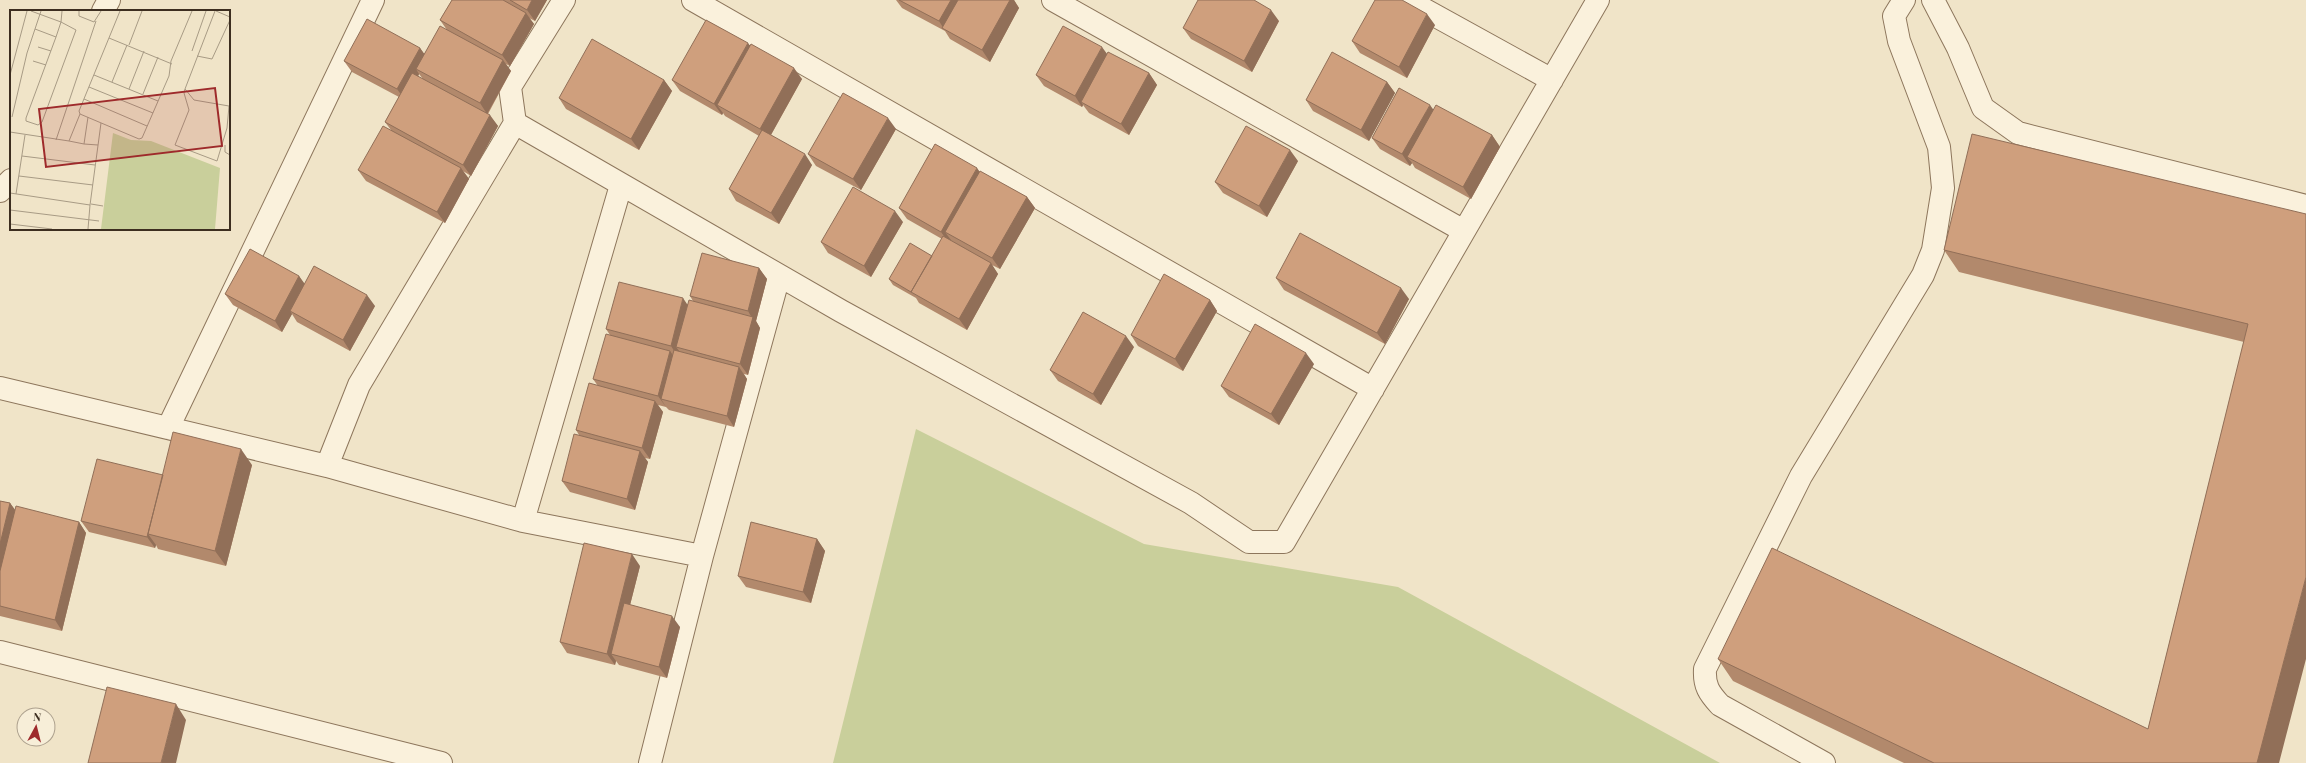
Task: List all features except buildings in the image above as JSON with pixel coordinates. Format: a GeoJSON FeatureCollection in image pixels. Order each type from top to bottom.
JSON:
{"type":"FeatureCollection","features":[{"type":"Feature","properties":{"kind":"street"},"geometry":{"type":"LineString","coordinates":[[104,10],[109,0]]}},
{"type":"Feature","properties":{"kind":"street"},"geometry":{"type":"LineString","coordinates":[[168,428],[373,0]]}},
{"type":"Feature","properties":{"kind":"street"},"geometry":{"type":"LineString","coordinates":[[328,466],[359,385],[514,123],[510,87],[564,0]]}},
{"type":"Feature","properties":{"kind":"street"},"geometry":{"type":"LineString","coordinates":[[693,0],[1373,389]]}},
{"type":"Feature","properties":{"kind":"street"},"geometry":{"type":"LineString","coordinates":[[1054,0],[1464,231]]}},
{"type":"Feature","properties":{"kind":"street"},"geometry":{"type":"LineString","coordinates":[[1407,0],[1552,80]]}},
{"type":"Feature","properties":{"kind":"street"},"geometry":{"type":"LineString","coordinates":[[514,123],[779,276],[1191,503],[1248,542],[1284,542],[1598,0]]}},
{"type":"Feature","properties":{"kind":"street"},"geometry":{"type":"LineString","coordinates":[[1824,763],[1720,705],[1709,694],[1704,684],[1705,669],[1801,476],[1923,275],[1933,250],[1943,188],[1939,147],[1899,41],[1894,16],[1904,0]]}},
{"type":"Feature","properties":{"kind":"street"},"geometry":{"type":"LineString","coordinates":[[1933,0],[1958,48],[1983,108],[2018,133],[2306,206]]}},
{"type":"Feature","properties":{"kind":"street"},"geometry":{"type":"LineString","coordinates":[[0,191],[10,181]]}},
{"type":"Feature","properties":{"kind":"street"},"geometry":{"type":"LineString","coordinates":[[523,521],[621,184]]}},
{"type":"Feature","properties":{"kind":"street"},"geometry":{"type":"LineString","coordinates":[[650,763],[702,556],[779,276]]}},
{"type":"Feature","properties":{"kind":"street"},"geometry":{"type":"LineString","coordinates":[[0,388],[328,466],[523,521],[702,556]]}},
{"type":"Feature","properties":{"kind":"street"},"geometry":{"type":"LineString","coordinates":[[0,652],[441,763]]}},
{"type":"Feature","properties":{"kind":"green space"},"geometry":{"type":"Polygon","coordinates":[[[916,429],[1144,544],[1398,587],[1720,763],[833,763],[916,429]]]}}]}
